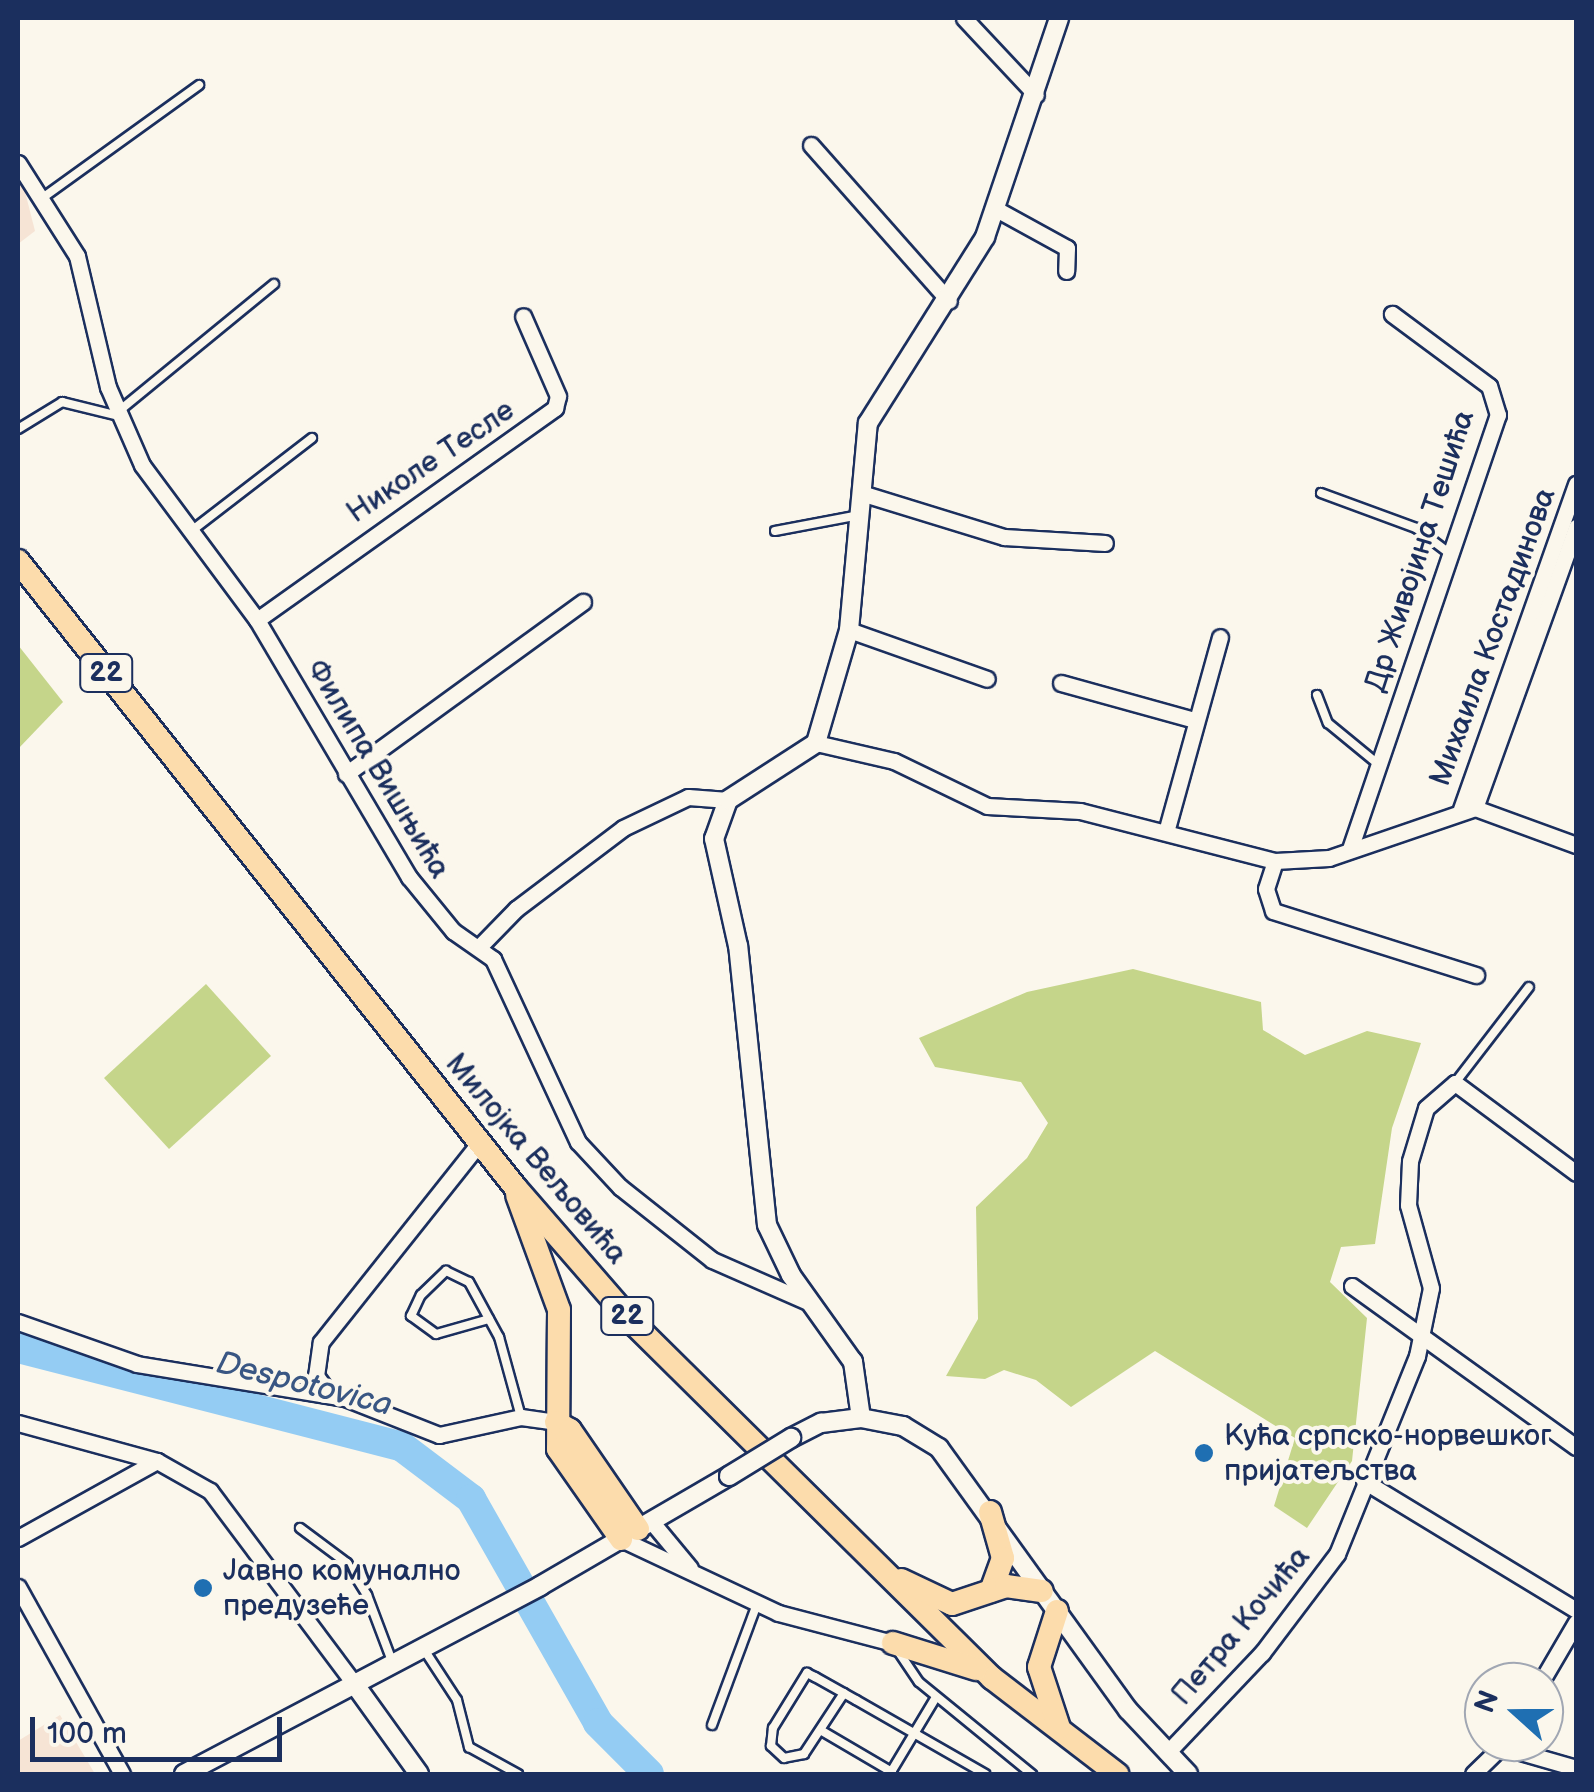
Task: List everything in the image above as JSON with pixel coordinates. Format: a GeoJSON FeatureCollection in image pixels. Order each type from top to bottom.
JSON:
{"type":"FeatureCollection","features":[{"type":"Feature","properties":{"kind":"main road","name":"Милојка Вељовића"},"geometry":{"type":"LineString","coordinates":[[18,561],[515,1187],[662,1354],[992,1678],[1117,1774]]}},
{"type":"Feature","properties":{"kind":"main road"},"geometry":{"type":"LineString","coordinates":[[515,1187],[555,1291],[558,1449],[636,1530]]}},
{"type":"Feature","properties":{"kind":"main road"},"geometry":{"type":"LineString","coordinates":[[990,1512],[1003,1558],[991,1591]]}},
{"type":"Feature","properties":{"kind":"main road"},"geometry":{"type":"LineString","coordinates":[[873,1562],[952,1604],[991,1591],[1028,1586],[1042,1592]]}},
{"type":"Feature","properties":{"kind":"main road"},"geometry":{"type":"LineString","coordinates":[[1057,1611],[1039,1667],[1045,1700],[1063,1736]]}},
{"type":"Feature","properties":{"kind":"main road"},"geometry":{"type":"LineString","coordinates":[[894,1642],[948,1656],[992,1678]]}},
{"type":"Feature","properties":{"kind":"street"},"geometry":{"type":"LineString","coordinates":[[964,18],[1036,95]]}},
{"type":"Feature","properties":{"kind":"street"},"geometry":{"type":"LineString","coordinates":[[861,1418],[853,1362],[808,1302],[775,1245],[764,1209],[738,946],[714,839],[728,800],[816,742],[849,630],[868,424],[948,300],[996,209],[1059,18]]}},
{"type":"Feature","properties":{"kind":"street"},"geometry":{"type":"LineString","coordinates":[[810,145],[948,300]]}},
{"type":"Feature","properties":{"kind":"street","name":"Филипа Вишњића"},"geometry":{"type":"LineString","coordinates":[[18,163],[37,202],[77,256],[108,386],[142,465],[257,620],[346,774],[435,912],[493,959],[567,1123],[589,1155],[712,1260],[808,1302]]}},
{"type":"Feature","properties":{"kind":"street"},"geometry":{"type":"LineString","coordinates":[[996,209],[1067,248],[1066,270]]}},
{"type":"Feature","properties":{"kind":"street","name":"Др Живојина Тешића"},"geometry":{"type":"LineString","coordinates":[[1350,849],[1498,415],[1497,399],[1392,314]]}},
{"type":"Feature","properties":{"kind":"street","name":"Николе Тесле"},"geometry":{"type":"LineString","coordinates":[[257,620],[555,408],[558,396],[523,316]]}},
{"type":"Feature","properties":{"kind":"street","name":"Михаила Костадинова"},"geometry":{"type":"LineString","coordinates":[[1468,808],[1576,484]]}},
{"type":"Feature","properties":{"kind":"street"},"geometry":{"type":"LineString","coordinates":[[862,493],[1004,537],[1105,543]]}},
{"type":"Feature","properties":{"kind":"street","name":"Михаила Костадинова"},"geometry":{"type":"LineString","coordinates":[[1468,808],[1576,527]]}},
{"type":"Feature","properties":{"kind":"street"},"geometry":{"type":"LineString","coordinates":[[346,774],[583,602]]}},
{"type":"Feature","properties":{"kind":"street"},"geometry":{"type":"LineString","coordinates":[[849,630],[986,678]]}},
{"type":"Feature","properties":{"kind":"street"},"geometry":{"type":"LineString","coordinates":[[1166,832],[1220,636]]}},
{"type":"Feature","properties":{"kind":"street"},"geometry":{"type":"LineString","coordinates":[[1061,684],[1194,720]]}},
{"type":"Feature","properties":{"kind":"street"},"geometry":{"type":"LineString","coordinates":[[816,742],[894,761],[988,806],[1080,811],[1275,861],[1303,862],[1468,808],[1576,845]]}},
{"type":"Feature","properties":{"kind":"street"},"geometry":{"type":"LineString","coordinates":[[480,946],[516,909],[623,828],[688,797],[728,800]]}},
{"type":"Feature","properties":{"kind":"street"},"geometry":{"type":"LineString","coordinates":[[1275,861],[1266,889],[1273,911],[1476,975]]}},
{"type":"Feature","properties":{"kind":"street"},"geometry":{"type":"LineString","coordinates":[[1454,1083],[1576,1172]]}},
{"type":"Feature","properties":{"kind":"street","name":"Петра Кочића"},"geometry":{"type":"LineString","coordinates":[[1167,1753],[1262,1653],[1337,1554],[1424,1337],[1430,1272],[1412,1230],[1410,1161],[1426,1108],[1454,1083]]}},
{"type":"Feature","properties":{"kind":"street"},"geometry":{"type":"LineString","coordinates":[[330,1395],[316,1376],[321,1342],[480,1142]]}},
{"type":"Feature","properties":{"kind":"street"},"geometry":{"type":"LineString","coordinates":[[1352,1286],[1576,1447]]}},
{"type":"Feature","properties":{"kind":"street"},"geometry":{"type":"LineString","coordinates":[[18,1322],[137,1364],[330,1395],[439,1435],[521,1417],[556,1422]]}},
{"type":"Feature","properties":{"kind":"street"},"geometry":{"type":"LineString","coordinates":[[184,1774],[540,1586],[791,1438],[822,1423],[861,1418],[904,1426],[940,1448],[990,1512],[1042,1592],[1167,1753],[1188,1774]]}},
{"type":"Feature","properties":{"kind":"street"},"geometry":{"type":"LineString","coordinates":[[18,1423],[156,1461],[210,1491],[419,1774]]}},
{"type":"Feature","properties":{"kind":"street"},"geometry":{"type":"LineString","coordinates":[[18,1538],[156,1461]]}},
{"type":"Feature","properties":{"kind":"street"},"geometry":{"type":"LineString","coordinates":[[1364,1481],[1576,1610]]}},
{"type":"Feature","properties":{"kind":"street"},"geometry":{"type":"LineString","coordinates":[[636,1530],[693,1570],[757,1604],[894,1642]]}},
{"type":"Feature","properties":{"kind":"street"},"geometry":{"type":"LineString","coordinates":[[636,1530],[693,1570]]}},
{"type":"Feature","properties":{"kind":"street"},"geometry":{"type":"LineString","coordinates":[[18,1586],[122,1774]]}},
{"type":"Feature","properties":{"kind":"street"},"geometry":{"type":"LineString","coordinates":[[1553,1662],[1576,1622]]}},
{"type":"Feature","properties":{"kind":"lane"},"geometry":{"type":"LineString","coordinates":[[37,202],[199,86]]}},
{"type":"Feature","properties":{"kind":"lane"},"geometry":{"type":"LineString","coordinates":[[18,428],[62,402],[122,414],[274,284]]}},
{"type":"Feature","properties":{"kind":"lane"},"geometry":{"type":"LineString","coordinates":[[190,532],[312,438]]}},
{"type":"Feature","properties":{"kind":"lane"},"geometry":{"type":"LineString","coordinates":[[1321,492],[1416,528],[1449,553]]}},
{"type":"Feature","properties":{"kind":"lane"},"geometry":{"type":"LineString","coordinates":[[775,531],[860,515]]}},
{"type":"Feature","properties":{"kind":"lane"},"geometry":{"type":"LineString","coordinates":[[1317,695],[1328,724],[1378,764]]}},
{"type":"Feature","properties":{"kind":"lane"},"geometry":{"type":"LineString","coordinates":[[1454,1083],[1529,987]]}},
{"type":"Feature","properties":{"kind":"lane"},"geometry":{"type":"LineString","coordinates":[[489,1319],[436,1334],[411,1316],[420,1295],[446,1272],[469,1282],[489,1319],[521,1417]]}},
{"type":"Feature","properties":{"kind":"lane"},"geometry":{"type":"LineString","coordinates":[[300,1528],[347,1563],[367,1594],[392,1661]]}},
{"type":"Feature","properties":{"kind":"lane"},"geometry":{"type":"LineString","coordinates":[[712,1725],[757,1604]]}},
{"type":"Feature","properties":{"kind":"lane"},"geometry":{"type":"LineString","coordinates":[[894,1642],[936,1697],[1032,1774]]}},
{"type":"Feature","properties":{"kind":"lane"},"geometry":{"type":"LineString","coordinates":[[422,1648],[457,1700],[469,1748],[518,1774]]}},
{"type":"Feature","properties":{"kind":"lane"},"geometry":{"type":"LineString","coordinates":[[844,1693],[822,1731],[798,1758],[784,1758],[770,1746],[773,1728],[803,1674],[844,1693],[985,1774]]}},
{"type":"Feature","properties":{"kind":"lane"},"geometry":{"type":"LineString","coordinates":[[822,1731],[893,1773],[936,1697]]}},
{"type":"Feature","properties":{"kind":"shaded area"},"geometry":{"type":"Polygon","coordinates":[[[18,164],[35,231],[18,244],[18,164]]]}},
{"type":"Feature","properties":{"kind":"shaded area"},"geometry":{"type":"Polygon","coordinates":[[[60,1715],[95,1774],[18,1774],[18,1741],[60,1715]]]}},
{"type":"Feature","properties":{"kind":"green space"},"geometry":{"type":"Polygon","coordinates":[[[18,645],[63,702],[18,749],[18,645]]]}},
{"type":"Feature","properties":{"kind":"green space"},"geometry":{"type":"Polygon","coordinates":[[[1133,969],[1261,1002],[1263,1030],[1305,1055],[1367,1031],[1421,1043],[1392,1128],[1375,1244],[1341,1247],[1330,1282],[1367,1318],[1352,1461],[1307,1528],[1274,1506],[1295,1438],[1155,1351],[1071,1407],[1036,1380],[1004,1370],[985,1379],[946,1376],[978,1319],[976,1207],[1027,1158],[1048,1123],[1021,1082],[935,1067],[919,1038],[1027,992],[1133,969]]]}},
{"type":"Feature","properties":{"kind":"green space"},"geometry":{"type":"Polygon","coordinates":[[[206,984],[271,1056],[169,1149],[104,1078],[206,984]]]}},
{"type":"Feature","properties":{"kind":"waterway","name":"Despotovica"},"geometry":{"type":"LineString","coordinates":[[18,1348],[401,1446],[471,1499],[598,1723],[649,1774]]}},
{"type":"Feature","properties":{"kind":"place","name":"Кућа српско-норвешког пријатељства"},"geometry":{"type":"Point","coordinates":[1204,1453]}},
{"type":"Feature","properties":{"kind":"place","name":"Јавно комунално предузеће"},"geometry":{"type":"Point","coordinates":[203,1588]}}]}
